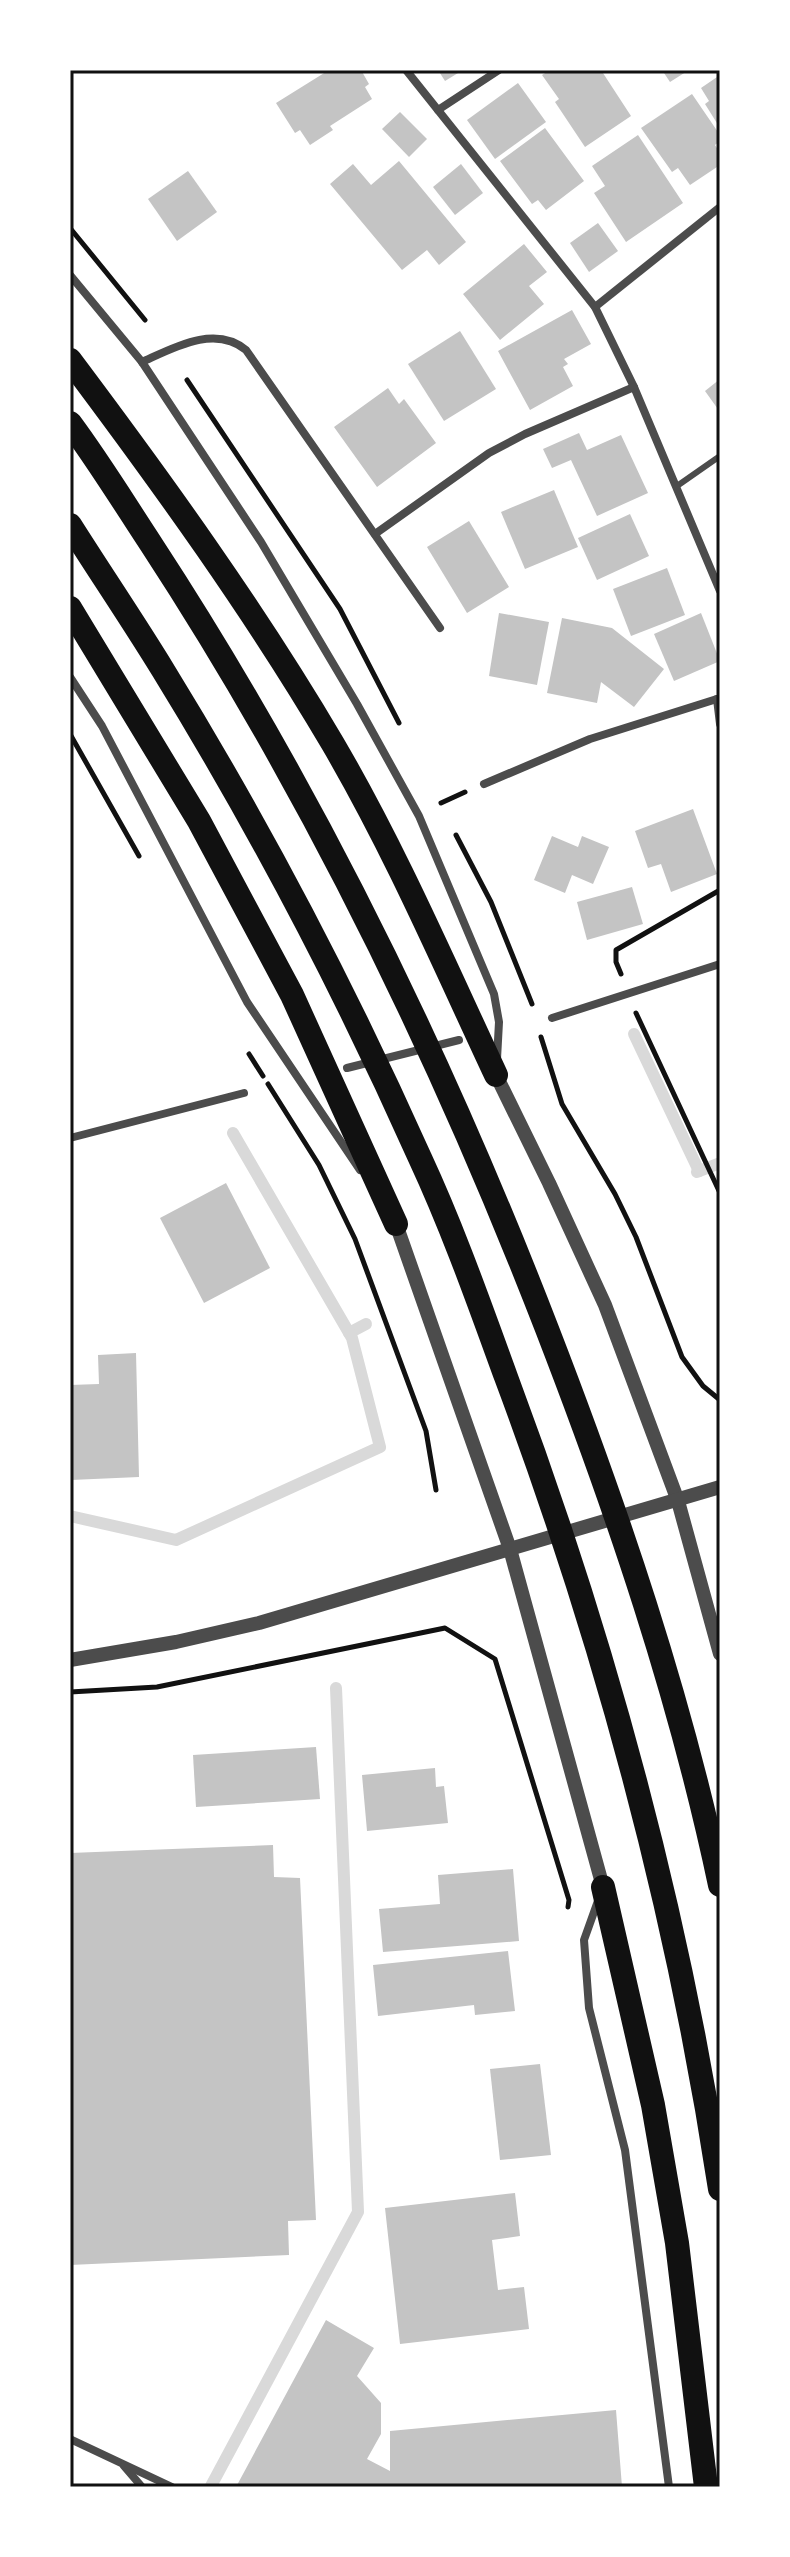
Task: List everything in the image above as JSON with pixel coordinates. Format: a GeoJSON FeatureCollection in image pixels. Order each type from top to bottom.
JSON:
{"type":"FeatureCollection","features":[{"type":"Feature","properties":{"kind":"highway"},"geometry":{"type":"LineString","coordinates":[[70,360],[159,478],[243,599],[334,746],[407,885],[496,1075]]}},
{"type":"Feature","properties":{"kind":"highway"},"geometry":{"type":"LineString","coordinates":[[70,423],[213,640],[326,838],[403,991],[511,1236],[595,1452],[663,1663],[720,1885]]}},
{"type":"Feature","properties":{"kind":"highway"},"geometry":{"type":"LineString","coordinates":[[70,525],[171,684],[278,869],[347,1003],[421,1159],[465,1265],[543,1474],[607,1678],[659,1876],[706,2098],[720,2189]]}},
{"type":"Feature","properties":{"kind":"highway"},"geometry":{"type":"LineString","coordinates":[[70,608],[199,821],[285,982],[396,1224]]}},
{"type":"Feature","properties":{"kind":"highway"},"geometry":{"type":"LineString","coordinates":[[603,1887],[653,2105],[677,2243],[706,2487]]}},
{"type":"Feature","properties":{"kind":"street"},"geometry":{"type":"LineString","coordinates":[[406,70],[595,307],[634,387],[720,591]]}},
{"type":"Feature","properties":{"kind":"street"},"geometry":{"type":"LineString","coordinates":[[438,110],[499,70]]}},
{"type":"Feature","properties":{"kind":"street"},"geometry":{"type":"LineString","coordinates":[[595,307],[720,207]]}},
{"type":"Feature","properties":{"kind":"street"},"geometry":{"type":"LineString","coordinates":[[70,275],[142,362],[261,542],[419,816],[494,994],[499,1022],[496,1075],[605,1305],[678,1501],[720,1654]]}},
{"type":"Feature","properties":{"kind":"street"},"geometry":{"type":"LineString","coordinates":[[142,362],[208,338],[238,343],[246,350],[440,628]]}},
{"type":"Feature","properties":{"kind":"street"},"geometry":{"type":"LineString","coordinates":[[375,534],[489,453],[634,387]]}},
{"type":"Feature","properties":{"kind":"street"},"geometry":{"type":"LineString","coordinates":[[70,677],[102,726],[247,1002],[396,1224],[510,1549],[603,1887],[584,1940],[589,2008],[625,2150],[669,2487]]}},
{"type":"Feature","properties":{"kind":"street"},"geometry":{"type":"LineString","coordinates":[[484,784],[590,739],[718,699],[720,724]]}},
{"type":"Feature","properties":{"kind":"street"},"geometry":{"type":"LineString","coordinates":[[552,1018],[720,964]]}},
{"type":"Feature","properties":{"kind":"street"},"geometry":{"type":"LineString","coordinates":[[347,1068],[459,1040]]}},
{"type":"Feature","properties":{"kind":"street"},"geometry":{"type":"LineString","coordinates":[[70,1138],[244,1093]]}},
{"type":"Feature","properties":{"kind":"street"},"geometry":{"type":"LineString","coordinates":[[70,1660],[176,1642],[259,1623],[720,1487]]}},
{"type":"Feature","properties":{"kind":"street"},"geometry":{"type":"LineString","coordinates":[[70,2439],[172,2487]]}},
{"type":"Feature","properties":{"kind":"street"},"geometry":{"type":"LineString","coordinates":[[121,2464],[142,2487]]}},
{"type":"Feature","properties":{"kind":"lane"},"geometry":{"type":"LineString","coordinates":[[677,486],[720,456]]}},
{"type":"Feature","properties":{"kind":"path"},"geometry":{"type":"LineString","coordinates":[[70,228],[145,320]]}},
{"type":"Feature","properties":{"kind":"path"},"geometry":{"type":"LineString","coordinates":[[70,734],[142,861]]}},
{"type":"Feature","properties":{"kind":"path"},"geometry":{"type":"LineString","coordinates":[[441,803],[455,796]]}},
{"type":"Feature","properties":{"kind":"path"},"geometry":{"type":"LineString","coordinates":[[720,890],[616,950],[616,962],[628,993],[720,1193]]}},
{"type":"Feature","properties":{"kind":"path"},"geometry":{"type":"LineString","coordinates":[[243,1045],[319,1165],[355,1239],[426,1431],[436,1490]]}},
{"type":"Feature","properties":{"kind":"path"},"geometry":{"type":"LineString","coordinates":[[70,1692],[157,1687],[445,1628],[495,1659],[569,1900],[567,1913]]}},
{"type":"Feature","properties":{"kind":"building"},"geometry":{"type":"Polygon","coordinates":[[[329,70],[361,70],[369,84],[365,87],[372,99],[330,126],[333,130],[310,145],[300,130],[295,133],[276,103],[329,70]]]}},
{"type":"Feature","properties":{"kind":"building"},"geometry":{"type":"Polygon","coordinates":[[[438,70],[463,70],[445,81],[438,70]]]}},
{"type":"Feature","properties":{"kind":"building"},"geometry":{"type":"Polygon","coordinates":[[[550,70],[601,70],[631,116],[585,147],[555,102],[559,99],[542,75],[550,70]]]}},
{"type":"Feature","properties":{"kind":"building"},"geometry":{"type":"Polygon","coordinates":[[[662,70],[689,70],[670,82],[662,70]]]}},
{"type":"Feature","properties":{"kind":"building"},"geometry":{"type":"Polygon","coordinates":[[[720,75],[720,128],[705,104],[709,101],[701,88],[720,75]]]}},
{"type":"Feature","properties":{"kind":"building"},"geometry":{"type":"Polygon","coordinates":[[[518,83],[546,122],[495,159],[467,120],[518,83]]]}},
{"type":"Feature","properties":{"kind":"building"},"geometry":{"type":"Polygon","coordinates":[[[692,94],[720,135],[720,141],[715,145],[720,153],[720,165],[690,185],[678,168],[672,172],[641,128],[692,94]]]}},
{"type":"Feature","properties":{"kind":"building"},"geometry":{"type":"Polygon","coordinates":[[[400,112],[427,139],[409,157],[382,129],[400,112]]]}},
{"type":"Feature","properties":{"kind":"building"},"geometry":{"type":"Polygon","coordinates":[[[545,128],[584,181],[546,210],[538,200],[532,204],[500,161],[545,128]]]}},
{"type":"Feature","properties":{"kind":"building"},"geometry":{"type":"Polygon","coordinates":[[[638,135],[683,203],[626,242],[594,193],[605,186],[592,166],[638,135]]]}},
{"type":"Feature","properties":{"kind":"building"},"geometry":{"type":"Polygon","coordinates":[[[399,161],[466,242],[439,265],[427,250],[402,270],[330,184],[353,164],[371,185],[399,161]]]}},
{"type":"Feature","properties":{"kind":"building"},"geometry":{"type":"Polygon","coordinates":[[[461,164],[483,193],[455,215],[433,187],[461,164]]]}},
{"type":"Feature","properties":{"kind":"building"},"geometry":{"type":"Polygon","coordinates":[[[188,171],[217,212],[177,241],[148,199],[188,171]]]}},
{"type":"Feature","properties":{"kind":"building"},"geometry":{"type":"Polygon","coordinates":[[[598,223],[618,251],[589,272],[570,243],[598,223]]]}},
{"type":"Feature","properties":{"kind":"building"},"geometry":{"type":"Polygon","coordinates":[[[524,244],[547,272],[529,286],[544,304],[500,340],[463,294],[524,244]]]}},
{"type":"Feature","properties":{"kind":"building"},"geometry":{"type":"Polygon","coordinates":[[[572,310],[591,344],[564,359],[568,364],[563,367],[573,386],[530,410],[498,351],[572,310]]]}},
{"type":"Feature","properties":{"kind":"building"},"geometry":{"type":"Polygon","coordinates":[[[460,331],[496,389],[444,421],[408,364],[460,331]]]}},
{"type":"Feature","properties":{"kind":"building"},"geometry":{"type":"Polygon","coordinates":[[[720,379],[720,412],[705,391],[720,379]]]}},
{"type":"Feature","properties":{"kind":"building"},"geometry":{"type":"Polygon","coordinates":[[[388,388],[399,404],[404,399],[436,443],[377,487],[334,427],[388,388]]]}},
{"type":"Feature","properties":{"kind":"building"},"geometry":{"type":"Polygon","coordinates":[[[579,433],[587,450],[621,435],[648,493],[597,516],[571,460],[552,468],[543,449],[579,433]]]}},
{"type":"Feature","properties":{"kind":"building"},"geometry":{"type":"Polygon","coordinates":[[[554,490],[578,547],[525,569],[501,512],[554,490]]]}},
{"type":"Feature","properties":{"kind":"building"},"geometry":{"type":"Polygon","coordinates":[[[630,514],[649,556],[597,580],[578,538],[630,514]]]}},
{"type":"Feature","properties":{"kind":"building"},"geometry":{"type":"Polygon","coordinates":[[[469,521],[509,587],[467,613],[427,547],[469,521]]]}},
{"type":"Feature","properties":{"kind":"building"},"geometry":{"type":"Polygon","coordinates":[[[667,568],[685,615],[631,636],[613,589],[667,568]]]}},
{"type":"Feature","properties":{"kind":"building"},"geometry":{"type":"Polygon","coordinates":[[[499,613],[549,622],[537,685],[489,676],[499,613]]]}},
{"type":"Feature","properties":{"kind":"building"},"geometry":{"type":"Polygon","coordinates":[[[701,613],[720,661],[674,681],[654,634],[701,613]]]}},
{"type":"Feature","properties":{"kind":"building"},"geometry":{"type":"Polygon","coordinates":[[[562,618],[612,628],[664,669],[634,707],[601,682],[597,703],[547,693],[562,618]]]}},
{"type":"Feature","properties":{"kind":"building"},"geometry":{"type":"Polygon","coordinates":[[[693,809],[717,874],[671,892],[661,864],[648,868],[635,831],[693,809]]]}},
{"type":"Feature","properties":{"kind":"building"},"geometry":{"type":"Polygon","coordinates":[[[552,836],[578,847],[582,836],[609,847],[593,884],[572,875],[565,893],[534,880],[552,836]]]}},
{"type":"Feature","properties":{"kind":"building"},"geometry":{"type":"Polygon","coordinates":[[[632,887],[643,924],[587,940],[577,902],[632,887]]]}},
{"type":"Feature","properties":{"kind":"building"},"geometry":{"type":"Polygon","coordinates":[[[226,1183],[270,1268],[204,1303],[160,1218],[226,1183]]]}},
{"type":"Feature","properties":{"kind":"building"},"geometry":{"type":"Polygon","coordinates":[[[136,1353],[139,1477],[71,1480],[70,1385],[99,1384],[98,1355],[136,1353]]]}},
{"type":"Feature","properties":{"kind":"building"},"geometry":{"type":"Polygon","coordinates":[[[316,1747],[320,1799],[196,1807],[193,1755],[316,1747]]]}},
{"type":"Feature","properties":{"kind":"building"},"geometry":{"type":"Polygon","coordinates":[[[435,1768],[436,1787],[444,1786],[448,1823],[367,1831],[362,1775],[435,1768]]]}},
{"type":"Feature","properties":{"kind":"building"},"geometry":{"type":"Polygon","coordinates":[[[273,1845],[274,1877],[300,1878],[316,2220],[288,2221],[289,2255],[70,2265],[70,1853],[273,1845]]]}},
{"type":"Feature","properties":{"kind":"building"},"geometry":{"type":"Polygon","coordinates":[[[513,1869],[519,1941],[383,1952],[379,1909],[440,1904],[438,1875],[513,1869]]]}},
{"type":"Feature","properties":{"kind":"building"},"geometry":{"type":"Polygon","coordinates":[[[508,1951],[515,2011],[475,2015],[474,2005],[378,2016],[373,1965],[508,1951]]]}},
{"type":"Feature","properties":{"kind":"building"},"geometry":{"type":"Polygon","coordinates":[[[540,2064],[551,2155],[500,2160],[490,2069],[540,2064]]]}},
{"type":"Feature","properties":{"kind":"building"},"geometry":{"type":"Polygon","coordinates":[[[515,2193],[520,2236],[492,2240],[498,2290],[524,2287],[529,2329],[400,2344],[385,2208],[515,2193]]]}},
{"type":"Feature","properties":{"kind":"building"},"geometry":{"type":"Polygon","coordinates":[[[326,2320],[374,2348],[357,2376],[381,2403],[381,2434],[367,2459],[390,2471],[390,2431],[616,2410],[622,2487],[236,2487],[326,2320]]]}},
{"type":"Feature","properties":{"kind":"waterway"},"geometry":{"type":"LineString","coordinates":[[634,1034],[699,1171]]}},
{"type":"Feature","properties":{"kind":"waterway"},"geometry":{"type":"LineString","coordinates":[[70,1516],[176,1540],[380,1447],[352,1338],[233,1133]]}},
{"type":"Feature","properties":{"kind":"waterway"},"geometry":{"type":"LineString","coordinates":[[697,1172],[720,1163]]}},
{"type":"Feature","properties":{"kind":"waterway"},"geometry":{"type":"LineString","coordinates":[[349,1333],[366,1324]]}},
{"type":"Feature","properties":{"kind":"waterway"},"geometry":{"type":"LineString","coordinates":[[211,2486],[358,2212],[336,1688]]}}]}
